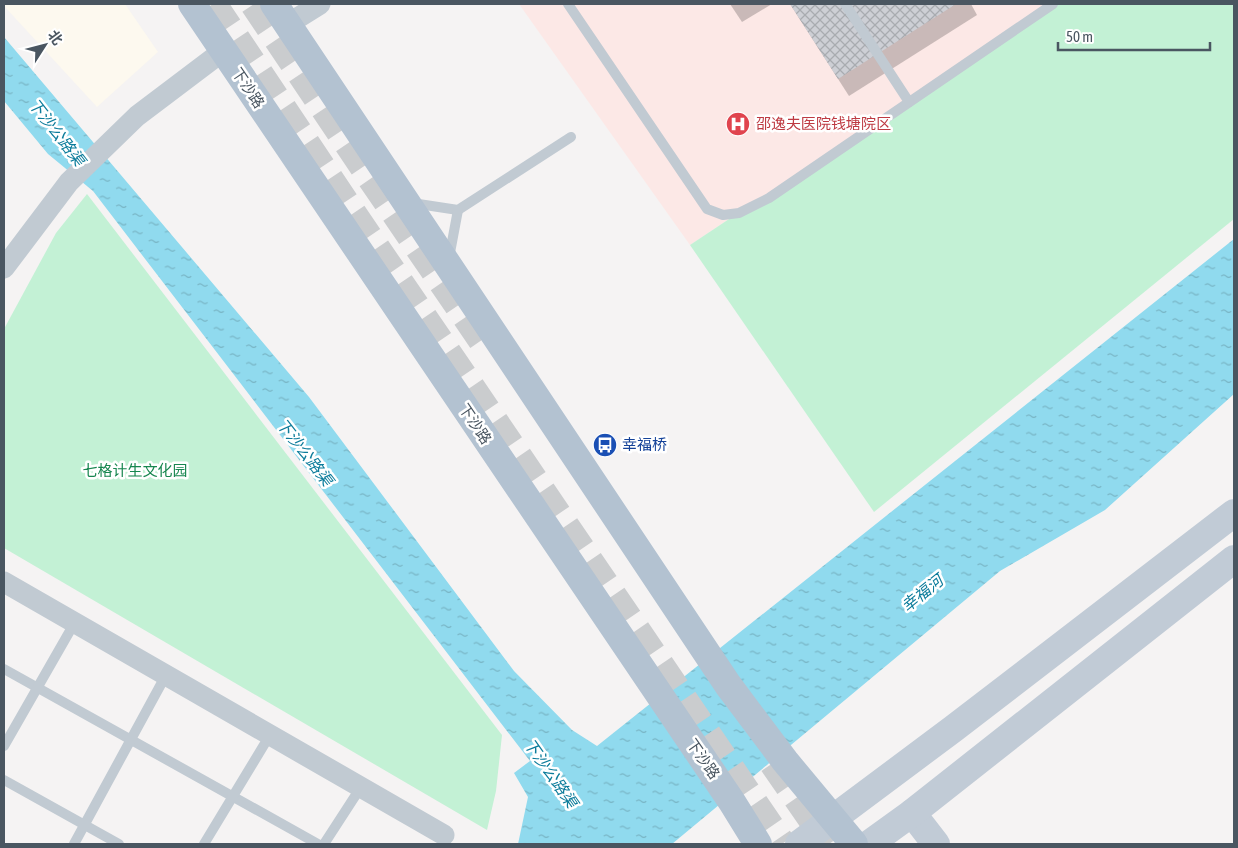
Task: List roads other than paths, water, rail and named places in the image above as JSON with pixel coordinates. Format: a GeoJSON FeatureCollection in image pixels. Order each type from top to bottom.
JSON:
{"type":"FeatureCollection","features":[{"type":"Feature","properties":{"kind":"main road","name":"下沙路"},"geometry":{"type":"LineString","coordinates":[[192,4],[732,802],[758,844]]}},
{"type":"Feature","properties":{"kind":"main road"},"geometry":{"type":"LineString","coordinates":[[281,11],[728,685],[785,761],[854,844]]}},
{"type":"Feature","properties":{"kind":"main road"},"geometry":{"type":"LineString","coordinates":[[799,844],[1234,513]]}},
{"type":"Feature","properties":{"kind":"main road"},"geometry":{"type":"LineString","coordinates":[[869,844],[912,813],[1234,559]]}},
{"type":"Feature","properties":{"kind":"main road"},"geometry":{"type":"LineString","coordinates":[[912,813],[936,844]]}},
{"type":"Feature","properties":{"kind":"street"},"geometry":{"type":"LineString","coordinates":[[281,11],[320,4]]}},
{"type":"Feature","properties":{"kind":"street"},"geometry":{"type":"LineString","coordinates":[[4,268],[69,182],[137,116],[223,51]]}},
{"type":"Feature","properties":{"kind":"street"},"geometry":{"type":"LineString","coordinates":[[4,582],[361,787],[443,839]]}},
{"type":"Feature","properties":{"kind":"lane"},"geometry":{"type":"LineString","coordinates":[[568,4],[707,209],[723,215],[739,213],[769,198],[1053,4]]}},
{"type":"Feature","properties":{"kind":"lane"},"geometry":{"type":"LineString","coordinates":[[845,4],[909,102]]}},
{"type":"Feature","properties":{"kind":"lane"},"geometry":{"type":"LineString","coordinates":[[406,202],[458,210],[571,136]]}},
{"type":"Feature","properties":{"kind":"lane"},"geometry":{"type":"LineString","coordinates":[[448,264],[458,210]]}},
{"type":"Feature","properties":{"kind":"lane"},"geometry":{"type":"LineString","coordinates":[[4,746],[75,622]]}},
{"type":"Feature","properties":{"kind":"lane"},"geometry":{"type":"LineString","coordinates":[[4,668],[318,844]]}},
{"type":"Feature","properties":{"kind":"lane"},"geometry":{"type":"LineString","coordinates":[[74,844],[166,675]]}},
{"type":"Feature","properties":{"kind":"lane"},"geometry":{"type":"LineString","coordinates":[[204,844],[270,735]]}},
{"type":"Feature","properties":{"kind":"lane"},"geometry":{"type":"LineString","coordinates":[[4,780],[120,844]]}},
{"type":"Feature","properties":{"kind":"lane"},"geometry":{"type":"LineString","coordinates":[[324,844],[361,787]]}},
{"type":"Feature","properties":{"kind":"water"},"geometry":{"type":"Polygon","coordinates":[[[4,37],[309,397],[514,671],[572,730],[597,746],[1234,239],[1234,394],[1105,510],[1000,571],[672,844],[518,844],[528,797],[514,773],[530,761],[93,191],[48,154],[4,101],[4,37]]]}},
{"type":"Feature","properties":{"kind":"tunnel"},"geometry":{"type":"LineString","coordinates":[[213,4],[349,208],[782,844]]}},
{"type":"Feature","properties":{"kind":"tunnel"},"geometry":{"type":"LineString","coordinates":[[254,4],[488,349]]}},
{"type":"Feature","properties":{"kind":"tunnel"},"geometry":{"type":"LineString","coordinates":[[773,763],[829,844]]}},
{"type":"Feature","properties":{"kind":"place","name":"邵逸夫医院钱塘院区"},"geometry":{"type":"Point","coordinates":[738,124]}},
{"type":"Feature","properties":{"kind":"place","name":"幸福桥"},"geometry":{"type":"Point","coordinates":[605,445]}},
{"type":"Feature","properties":{"kind":"water label","name":"下沙公路渠"},"geometry":{"type":"Point","coordinates":[57,132]}},
{"type":"Feature","properties":{"kind":"water label","name":"下沙公路渠"},"geometry":{"type":"Point","coordinates":[305,452]}},
{"type":"Feature","properties":{"kind":"water label","name":"幸福河"},"geometry":{"type":"Point","coordinates":[922,593]}},
{"type":"Feature","properties":{"kind":"water label","name":"下沙公路渠"},"geometry":{"type":"Point","coordinates":[551,773]}},
{"type":"Feature","properties":{"kind":"park label","name":"七格计生文化园"},"geometry":{"type":"Point","coordinates":[135,471]}}]}
